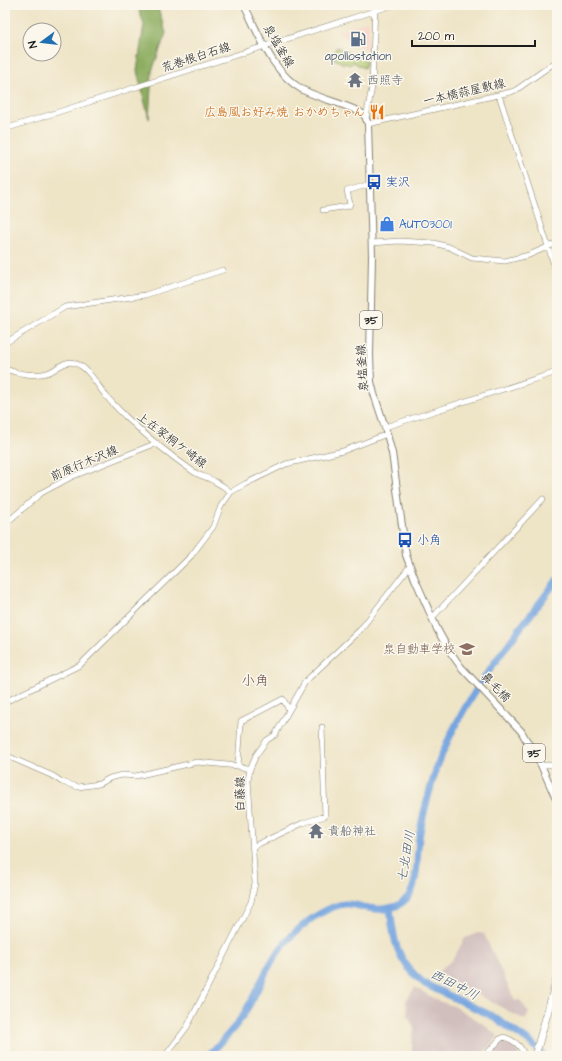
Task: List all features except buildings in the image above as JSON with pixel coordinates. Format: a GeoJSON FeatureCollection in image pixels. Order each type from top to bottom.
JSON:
{"type":"FeatureCollection","features":[{"type":"Feature","properties":{"kind":"highway"},"geometry":{"type":"LineString","coordinates":[[535,1055],[557,979]]}},
{"type":"Feature","properties":{"kind":"main road","name":"泉塩釜線"},"geometry":{"type":"LineString","coordinates":[[244,5],[264,46],[283,73],[297,86],[354,109],[363,114],[367,121],[372,244],[370,354],[371,382],[392,453],[404,544],[410,566],[432,618],[448,649],[470,676]]}},
{"type":"Feature","properties":{"kind":"main road","name":"鼻毛橋"},"geometry":{"type":"LineString","coordinates":[[470,676],[521,731],[541,765]]}},
{"type":"Feature","properties":{"kind":"main road","name":"35"},"geometry":{"type":"LineString","coordinates":[[541,765],[556,799]]}},
{"type":"Feature","properties":{"kind":"street","name":"荒巻根白石線"},"geometry":{"type":"LineString","coordinates":[[5,129],[264,46],[375,8],[393,5]]}},
{"type":"Feature","properties":{"kind":"street"},"geometry":{"type":"LineString","coordinates":[[367,121],[372,87],[375,8]]}},
{"type":"Feature","properties":{"kind":"street","name":"一本橋蒜屋敷線"},"geometry":{"type":"LineString","coordinates":[[367,121],[499,95],[516,90],[557,62]]}},
{"type":"Feature","properties":{"kind":"street"},"geometry":{"type":"LineString","coordinates":[[499,95],[557,274]]}},
{"type":"Feature","properties":{"kind":"street"},"geometry":{"type":"LineString","coordinates":[[323,210],[349,206],[350,204],[347,191],[370,184]]}},
{"type":"Feature","properties":{"kind":"street"},"geometry":{"type":"LineString","coordinates":[[372,244],[399,241],[434,243],[449,247],[472,258],[505,261],[529,255],[557,243]]}},
{"type":"Feature","properties":{"kind":"street"},"geometry":{"type":"LineString","coordinates":[[5,343],[65,307],[145,295],[223,270]]}},
{"type":"Feature","properties":{"kind":"street","name":"上在家桐ケ崎線"},"geometry":{"type":"LineString","coordinates":[[5,369],[26,374],[44,373],[50,372],[64,363],[70,362],[76,364],[93,378],[107,397],[125,416],[157,443],[196,473],[215,481],[231,492]]}},
{"type":"Feature","properties":{"kind":"street"},"geometry":{"type":"LineString","coordinates":[[385,426],[557,372]]}},
{"type":"Feature","properties":{"kind":"street"},"geometry":{"type":"LineString","coordinates":[[5,702],[80,666],[191,556],[213,527],[221,506],[231,492],[286,464],[344,451],[387,434]]}},
{"type":"Feature","properties":{"kind":"street","name":"前原行木沢線"},"geometry":{"type":"LineString","coordinates":[[5,524],[41,493],[70,477],[157,443]]}},
{"type":"Feature","properties":{"kind":"street"},"geometry":{"type":"LineString","coordinates":[[432,618],[543,499]]}},
{"type":"Feature","properties":{"kind":"street","name":"白藤線"},"geometry":{"type":"LineString","coordinates":[[165,1056],[187,1028],[252,902],[255,883],[248,780],[250,769],[256,755],[267,740],[275,735],[310,677],[360,630],[410,566]]}},
{"type":"Feature","properties":{"kind":"street"},"geometry":{"type":"LineString","coordinates":[[238,766],[241,721],[283,699],[289,710]]}},
{"type":"Feature","properties":{"kind":"street"},"geometry":{"type":"LineString","coordinates":[[252,847],[303,824],[325,816],[322,727]]}},
{"type":"Feature","properties":{"kind":"street"},"geometry":{"type":"LineString","coordinates":[[5,755],[53,776],[62,782],[78,787],[99,784],[122,775],[136,776],[197,762],[238,766],[250,769]]}},
{"type":"Feature","properties":{"kind":"street"},"geometry":{"type":"LineString","coordinates":[[541,765],[557,765]]}},
{"type":"Feature","properties":{"kind":"street"},"geometry":{"type":"LineString","coordinates":[[485,1056],[500,1039],[504,1037],[523,1050],[524,1056]]}},
{"type":"Feature","properties":{"kind":"shaded area","name":"apollostation"},"geometry":{"type":"Polygon","coordinates":[[[367,21],[369,23],[368,49],[358,46],[337,32],[367,21]]]}},
{"type":"Feature","properties":{"kind":"shaded area"},"geometry":{"type":"Polygon","coordinates":[[[478,933],[484,934],[515,1001],[520,1000],[529,1013],[525,1020],[437,973],[453,959],[465,938],[478,933]]]}},
{"type":"Feature","properties":{"kind":"shaded area"},"geometry":{"type":"Polygon","coordinates":[[[415,987],[438,1001],[454,1006],[482,1023],[498,1036],[488,1049],[479,1056],[411,1056],[414,1028],[408,1016],[406,1001],[415,987]]]}},
{"type":"Feature","properties":{"kind":"shaded area"},"geometry":{"type":"Polygon","coordinates":[[[501,1043],[508,1043],[519,1052],[518,1056],[495,1056],[497,1047],[501,1043]]]}},
{"type":"Feature","properties":{"kind":"green space"},"geometry":{"type":"Polygon","coordinates":[[[137,5],[157,5],[166,33],[152,71],[149,119],[137,71],[144,24],[137,5]]]}},
{"type":"Feature","properties":{"kind":"green space"},"geometry":{"type":"Polygon","coordinates":[[[337,47],[367,61],[364,68],[353,62],[350,65],[344,64],[331,57],[337,47]]]}},
{"type":"Feature","properties":{"kind":"waterway","name":"七北田川"},"geometry":{"type":"LineString","coordinates":[[208,1056],[237,1024],[252,1000],[276,954],[307,922],[336,906],[351,904],[373,909],[391,908],[402,903],[410,894],[413,889],[416,875],[419,838],[423,815],[434,776],[444,749],[471,698],[487,673],[557,580]]}},
{"type":"Feature","properties":{"kind":"waterway","name":"西田中川"},"geometry":{"type":"LineString","coordinates":[[390,908],[393,931],[398,950],[402,959],[415,976],[425,984],[492,1016],[530,1042],[545,1056]]}},
{"type":"Feature","properties":{"kind":"place","name":"apollostation"},"geometry":{"type":"Point","coordinates":[358,39]}},
{"type":"Feature","properties":{"kind":"place","name":"西照寺"},"geometry":{"type":"Point","coordinates":[355,80]}},
{"type":"Feature","properties":{"kind":"place","name":"広島風お好み焼 おかめちゃん"},"geometry":{"type":"Point","coordinates":[377,112]}},
{"type":"Feature","properties":{"kind":"place","name":"実沢"},"geometry":{"type":"Point","coordinates":[374,182]}},
{"type":"Feature","properties":{"kind":"place","name":"AUTO3001"},"geometry":{"type":"Point","coordinates":[387,224]}},
{"type":"Feature","properties":{"kind":"place","name":"小角"},"geometry":{"type":"Point","coordinates":[405,540]}},
{"type":"Feature","properties":{"kind":"place","name":"泉自動車学校"},"geometry":{"type":"Point","coordinates":[467,649]}},
{"type":"Feature","properties":{"kind":"place","name":"貴船神社"},"geometry":{"type":"Point","coordinates":[316,831]}},
{"type":"Feature","properties":{"kind":"district","name":"小角"},"geometry":{"type":"Point","coordinates":[255,680]}}]}
